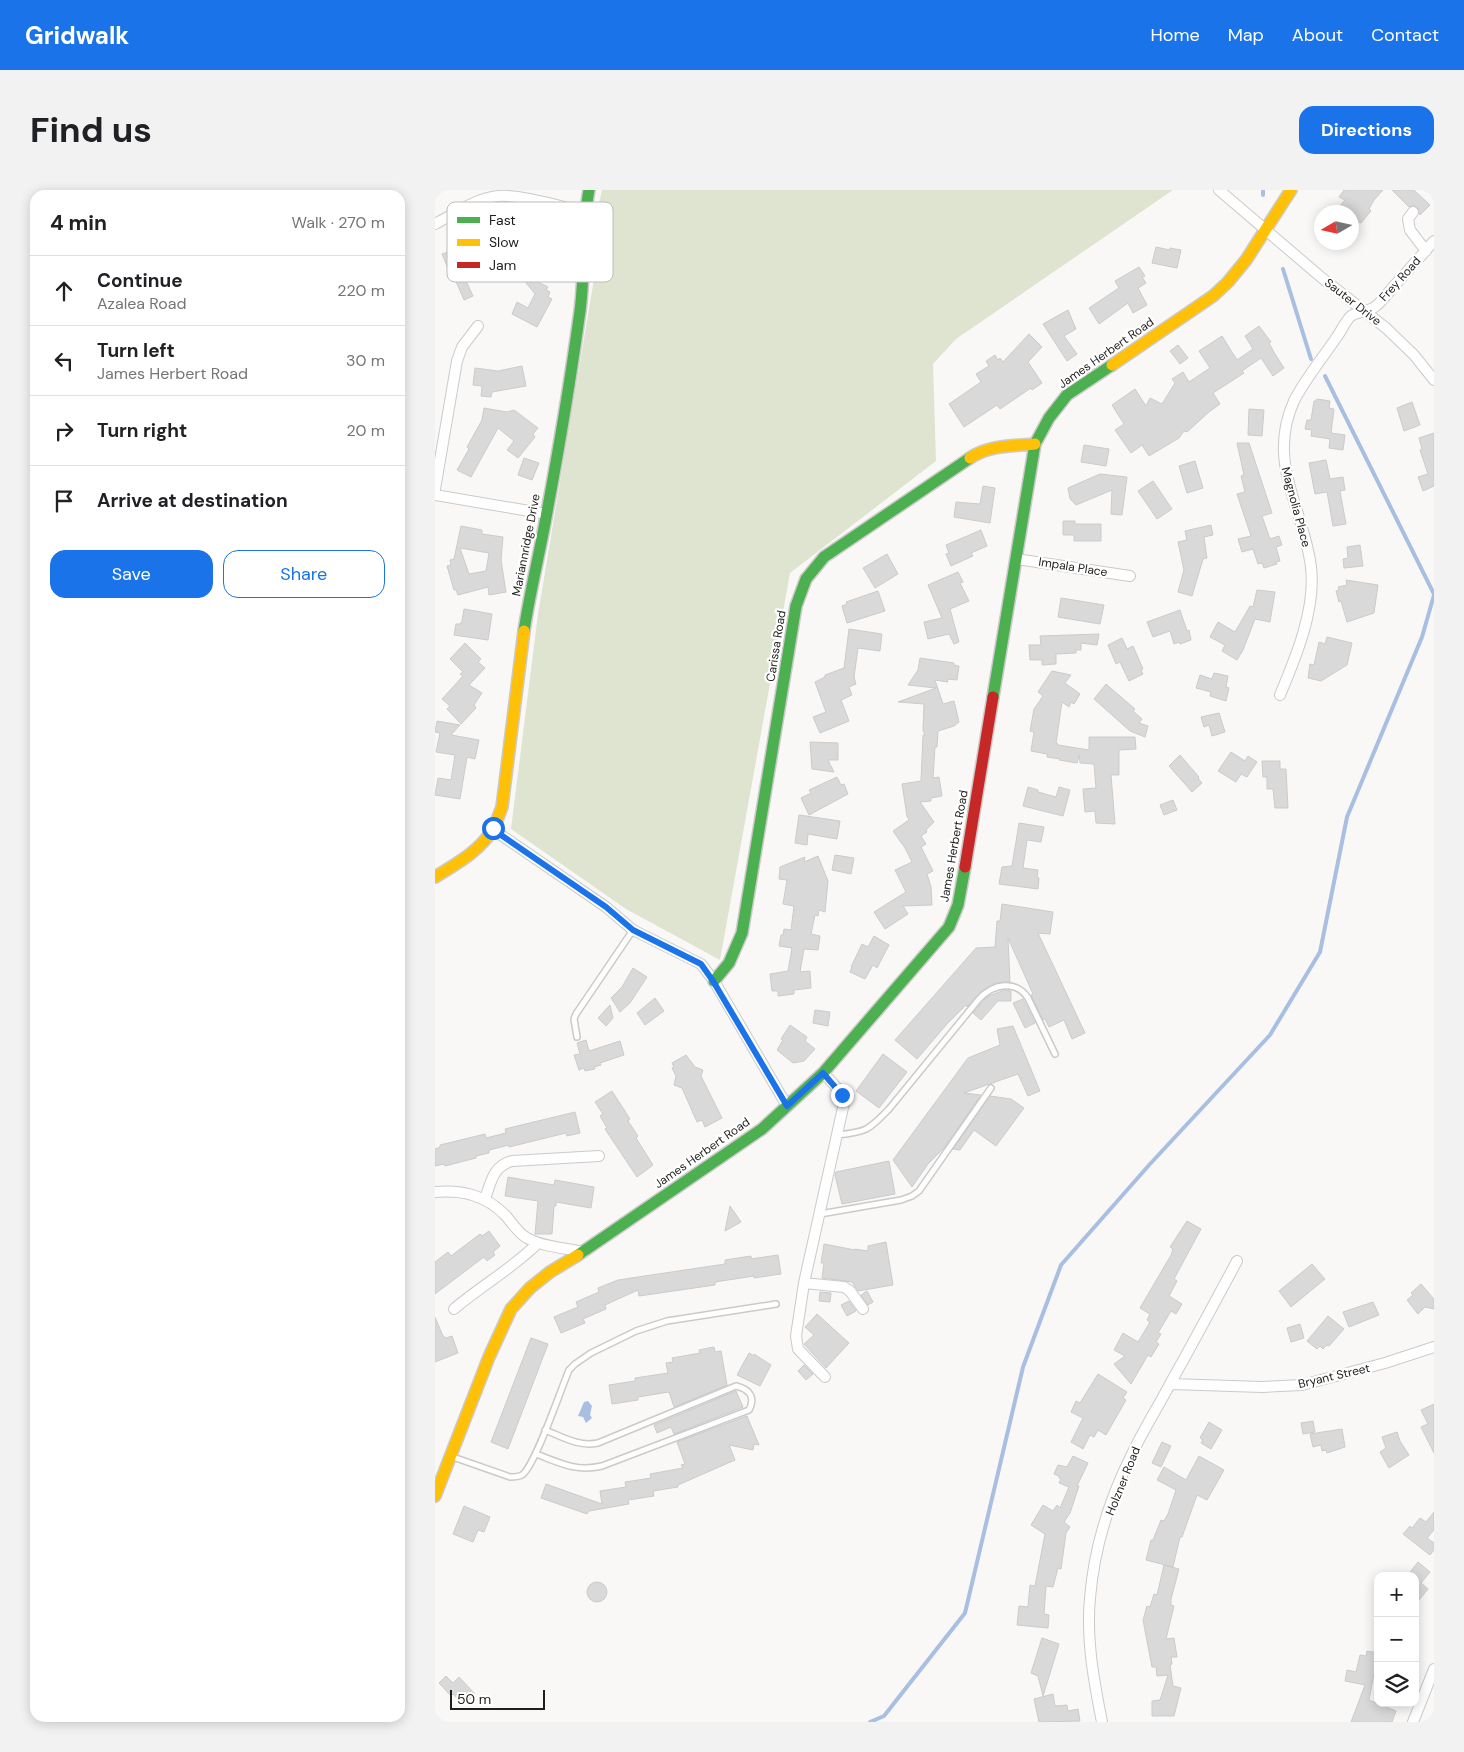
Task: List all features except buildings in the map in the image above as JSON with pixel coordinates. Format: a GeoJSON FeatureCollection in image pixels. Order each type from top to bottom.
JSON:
{"type":"FeatureCollection","features":[{"type":"Feature","properties":{"kind":"street","name":"Sauter Drive"},"geometry":{"type":"LineString","coordinates":[[1219,190],[1363,312],[1398,338],[1434,380]]}},
{"type":"Feature","properties":{"kind":"street","name":"James Herbert Road"},"geometry":{"type":"LineString","coordinates":[[435,1496],[439,1477],[451,1456],[489,1357],[511,1309],[536,1283],[550,1272],[583,1252],[762,1128],[823,1073],[949,927],[963,884],[1035,444],[1046,420],[1053,409],[1067,395],[1213,296],[1228,282],[1246,260],[1291,190]]}},
{"type":"Feature","properties":{"kind":"street"},"geometry":{"type":"LineString","coordinates":[[478,202],[498,196],[537,202]]}},
{"type":"Feature","properties":{"kind":"street"},"geometry":{"type":"LineString","coordinates":[[1413,212],[1408,219],[1410,230],[1426,251]]}},
{"type":"Feature","properties":{"kind":"street"},"geometry":{"type":"LineString","coordinates":[[435,224],[447,218]]}},
{"type":"Feature","properties":{"kind":"street","name":"Frey Road"},"geometry":{"type":"LineString","coordinates":[[1363,312],[1375,307],[1434,242]]}},
{"type":"Feature","properties":{"kind":"street","name":"Mariannridge Drive"},"geometry":{"type":"LineString","coordinates":[[435,878],[483,842],[493,828],[502,807],[528,604],[547,514],[575,348],[580,314],[582,282]]}},
{"type":"Feature","properties":{"kind":"street","name":"Magnolia Place"},"geometry":{"type":"LineString","coordinates":[[1280,695],[1304,630],[1311,595],[1311,568],[1306,542],[1289,488],[1285,468],[1284,449],[1287,426],[1294,403],[1302,387],[1351,316],[1363,312]]}},
{"type":"Feature","properties":{"kind":"street"},"geometry":{"type":"LineString","coordinates":[[435,489],[457,361],[462,347],[478,326]]}},
{"type":"Feature","properties":{"kind":"street","name":"Carissa Road"},"geometry":{"type":"LineString","coordinates":[[713,981],[729,963],[742,933],[796,606],[802,586],[810,570],[824,557],[977,453],[992,448],[1035,444]]}},
{"type":"Feature","properties":{"kind":"street"},"geometry":{"type":"LineString","coordinates":[[435,495],[547,514]]}},
{"type":"Feature","properties":{"kind":"street","name":"Impala Place"},"geometry":{"type":"LineString","coordinates":[[1016,559],[1129,576]]}},
{"type":"Feature","properties":{"kind":"street"},"geometry":{"type":"LineString","coordinates":[[493,828],[606,907],[633,930],[701,964],[787,1106]]}},
{"type":"Feature","properties":{"kind":"street"},"geometry":{"type":"LineString","coordinates":[[823,1073],[842,1095],[844,1103],[805,1282],[796,1342],[802,1354],[825,1377]]}},
{"type":"Feature","properties":{"kind":"street"},"geometry":{"type":"LineString","coordinates":[[485,1199],[495,1171],[503,1164],[512,1161],[599,1156]]}},
{"type":"Feature","properties":{"kind":"street"},"geometry":{"type":"LineString","coordinates":[[435,1192],[452,1191],[485,1199],[502,1212],[525,1237],[538,1243],[583,1252]]}},
{"type":"Feature","properties":{"kind":"street"},"geometry":{"type":"LineString","coordinates":[[455,1309],[475,1291],[529,1253],[538,1243]]}},
{"type":"Feature","properties":{"kind":"street","name":"Holzner Road"},"geometry":{"type":"LineString","coordinates":[[1102,1722],[1094,1679],[1089,1632],[1089,1599],[1094,1565],[1103,1532],[1132,1453],[1237,1261]]}},
{"type":"Feature","properties":{"kind":"street"},"geometry":{"type":"LineString","coordinates":[[805,1282],[845,1287],[863,1309]]}},
{"type":"Feature","properties":{"kind":"street","name":"Bryant Street"},"geometry":{"type":"LineString","coordinates":[[1171,1384],[1262,1388],[1302,1385],[1385,1364],[1434,1347]]}},
{"type":"Feature","properties":{"kind":"street"},"geometry":{"type":"LineString","coordinates":[[1413,1722],[1434,1669]]}},
{"type":"Feature","properties":{"kind":"lane"},"geometry":{"type":"LineString","coordinates":[[577,1037],[574,1019],[576,1014],[633,930]]}},
{"type":"Feature","properties":{"kind":"lane"},"geometry":{"type":"LineString","coordinates":[[837,1135],[865,1131],[875,1124],[889,1110],[979,999],[993,988],[1015,986],[1023,990],[1055,1054]]}},
{"type":"Feature","properties":{"kind":"lane"},"geometry":{"type":"LineString","coordinates":[[819,1214],[901,1200],[919,1191],[991,1088]]}},
{"type":"Feature","properties":{"kind":"lane"},"geometry":{"type":"LineString","coordinates":[[451,1456],[510,1477],[517,1477],[523,1474],[536,1454],[569,1370],[591,1353],[636,1330],[667,1321],[776,1304]]}},
{"type":"Feature","properties":{"kind":"lane"},"geometry":{"type":"LineString","coordinates":[[536,1454],[573,1468],[590,1469],[602,1466],[749,1410],[752,1403],[751,1394],[747,1390],[736,1386],[590,1445],[579,1444],[545,1430]]}},
{"type":"Feature","properties":{"kind":"green space"},"geometry":{"type":"Polygon","coordinates":[[[602,190],[1173,190],[956,339],[933,364],[936,461],[790,573],[720,960],[626,909],[511,829],[538,614],[593,282],[613,282],[613,202],[599,202],[602,190]]]}},
{"type":"Feature","properties":{"kind":"water"},"geometry":{"type":"Polygon","coordinates":[[[588,1401],[592,1406],[590,1415],[592,1418],[586,1423],[583,1417],[578,1416],[584,1402],[588,1401]]]}},
{"type":"Feature","properties":{"kind":"waterway"},"geometry":{"type":"LineString","coordinates":[[1263,190],[1263,195]]}},
{"type":"Feature","properties":{"kind":"waterway"},"geometry":{"type":"LineString","coordinates":[[1283,269],[1311,359]]}},
{"type":"Feature","properties":{"kind":"waterway"},"geometry":{"type":"LineString","coordinates":[[1325,376],[1434,594]]}},
{"type":"Feature","properties":{"kind":"waterway"},"geometry":{"type":"LineString","coordinates":[[870,1722],[884,1716],[965,1613],[1023,1367],[1061,1265],[1150,1164],[1270,1035],[1320,952],[1347,817],[1422,637],[1434,595]]}},
{"type":"Feature","properties":{"kind":"traffic: fast"},"geometry":{"type":"LineString","coordinates":[[588,202],[589,190]]}},
{"type":"Feature","properties":{"kind":"traffic: fast"},"geometry":{"type":"LineString","coordinates":[[524,631],[556,464],[576,342],[582,282]]}},
{"type":"Feature","properties":{"kind":"traffic: fast"},"geometry":{"type":"LineString","coordinates":[[993,697],[1035,444],[1049,418],[1067,395],[1112,365]]}},
{"type":"Feature","properties":{"kind":"traffic: fast"},"geometry":{"type":"LineString","coordinates":[[714,981],[729,963],[742,933],[796,606],[806,579],[824,557],[970,458]]}},
{"type":"Feature","properties":{"kind":"traffic: fast"},"geometry":{"type":"LineString","coordinates":[[578,1255],[762,1129],[823,1073],[949,927],[958,905],[965,867]]}},
{"type":"Feature","properties":{"kind":"traffic: slow"},"geometry":{"type":"LineString","coordinates":[[1112,365],[1213,296],[1228,282],[1246,260],[1291,190]]}},
{"type":"Feature","properties":{"kind":"traffic: slow"},"geometry":{"type":"LineString","coordinates":[[970,458],[993,448],[1035,444]]}},
{"type":"Feature","properties":{"kind":"traffic: slow"},"geometry":{"type":"LineString","coordinates":[[435,877],[467,856],[481,844],[488,837],[497,821],[502,807],[524,631]]}},
{"type":"Feature","properties":{"kind":"traffic: slow"},"geometry":{"type":"LineString","coordinates":[[435,1496],[489,1357],[511,1309],[530,1288],[550,1272],[578,1255]]}},
{"type":"Feature","properties":{"kind":"traffic: jam"},"geometry":{"type":"LineString","coordinates":[[965,867],[993,697]]}},
{"type":"Feature","properties":{"kind":"route"},"geometry":{"type":"LineString","coordinates":[[493,828],[606,907],[633,930],[701,964],[787,1106],[823,1073],[839,1089],[842,1095]]}}]}
